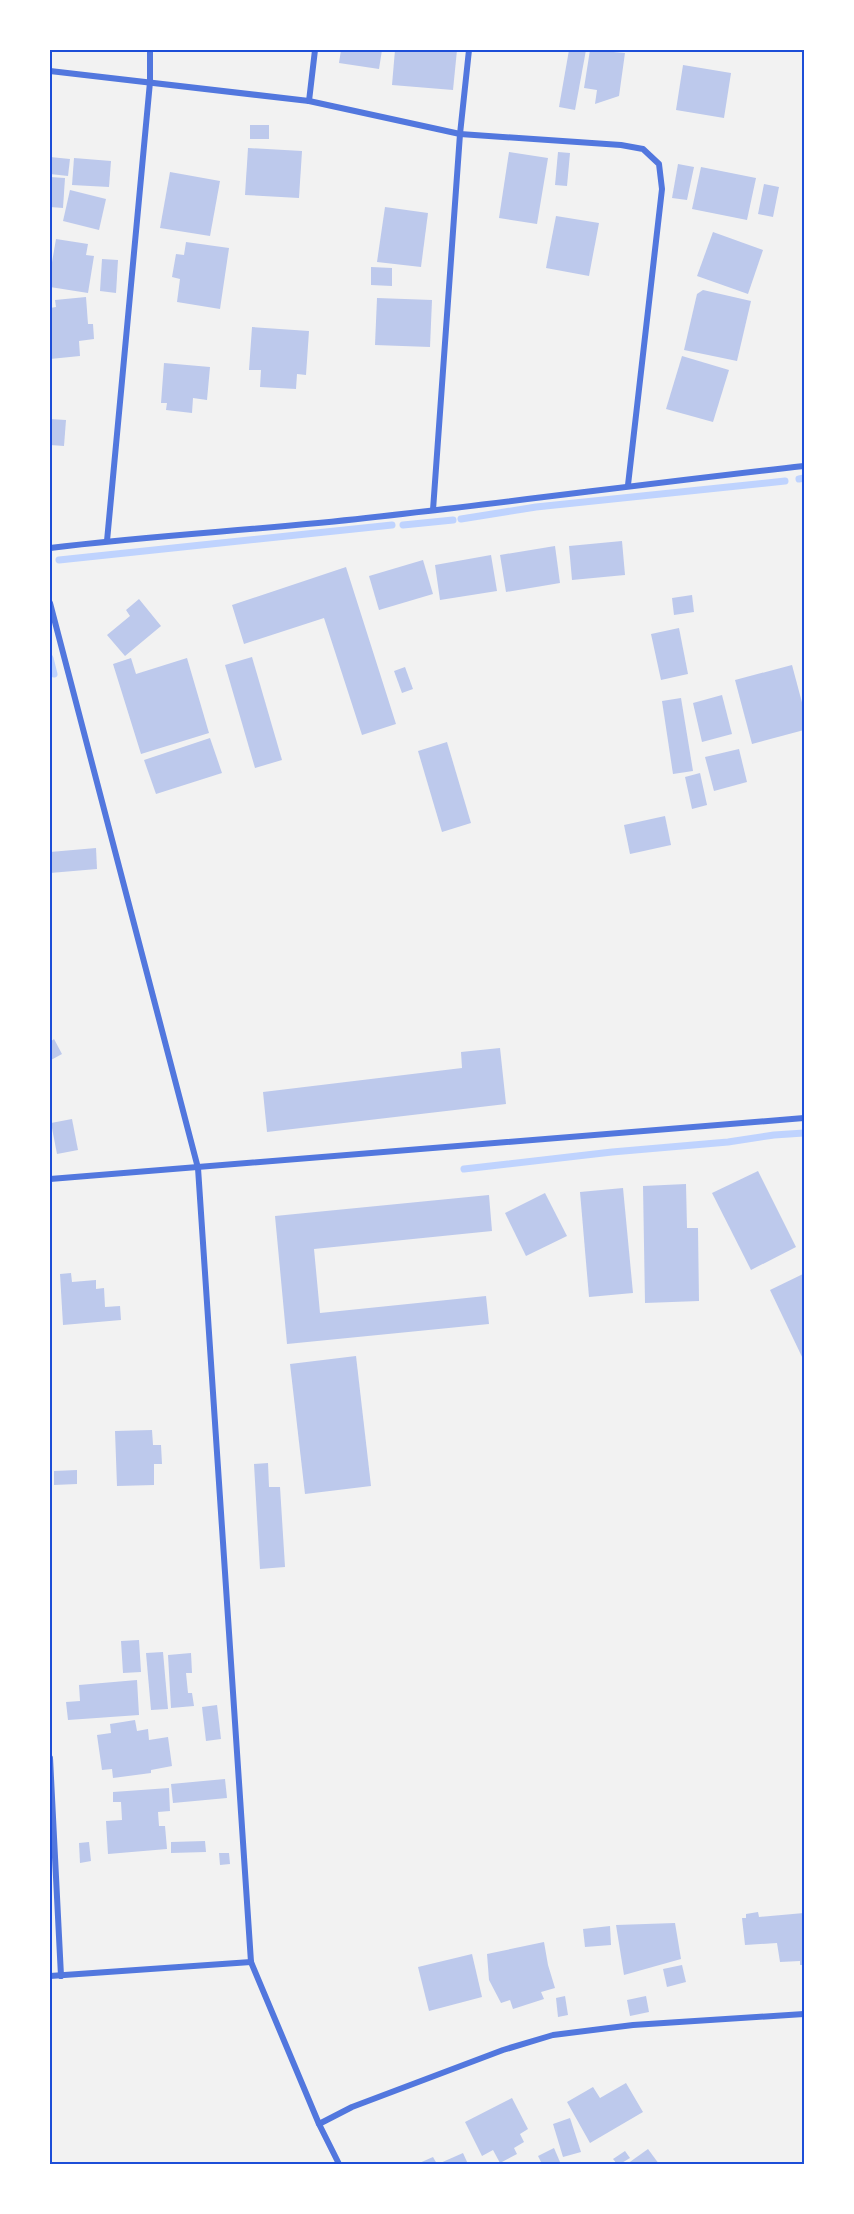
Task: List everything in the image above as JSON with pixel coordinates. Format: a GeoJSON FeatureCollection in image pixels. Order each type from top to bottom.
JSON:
{"type":"FeatureCollection","features":[{"type":"Feature","properties":{"kind":"street"},"geometry":{"type":"LineString","coordinates":[[106,541],[150,82],[150,50]]}},
{"type":"Feature","properties":{"kind":"street"},"geometry":{"type":"LineString","coordinates":[[309,101],[315,50]]}},
{"type":"Feature","properties":{"kind":"street"},"geometry":{"type":"LineString","coordinates":[[433,510],[460,134],[469,50]]}},
{"type":"Feature","properties":{"kind":"street"},"geometry":{"type":"LineString","coordinates":[[50,71],[309,101],[460,134],[621,145],[643,149],[659,164],[662,189],[628,485]]}},
{"type":"Feature","properties":{"kind":"street"},"geometry":{"type":"LineString","coordinates":[[50,548],[106,541],[364,519],[628,485],[804,466]]}},
{"type":"Feature","properties":{"kind":"street"},"geometry":{"type":"LineString","coordinates":[[50,603],[198,1168],[251,1962],[319,2124],[339,2164]]}},
{"type":"Feature","properties":{"kind":"street"},"geometry":{"type":"LineString","coordinates":[[50,1179],[804,1118]]}},
{"type":"Feature","properties":{"kind":"street"},"geometry":{"type":"LineString","coordinates":[[50,1758],[61,1976]]}},
{"type":"Feature","properties":{"kind":"street"},"geometry":{"type":"LineString","coordinates":[[50,1976],[251,1962]]}},
{"type":"Feature","properties":{"kind":"street"},"geometry":{"type":"LineString","coordinates":[[319,2124],[352,2107],[503,2050],[553,2035],[633,2025],[804,2014]]}},
{"type":"Feature","properties":{"kind":"building"},"geometry":{"type":"Polygon","coordinates":[[[341,50],[382,50],[379,69],[339,63],[341,50]]]}},
{"type":"Feature","properties":{"kind":"building"},"geometry":{"type":"Polygon","coordinates":[[[395,50],[457,50],[453,90],[392,85],[395,50]]]}},
{"type":"Feature","properties":{"kind":"building"},"geometry":{"type":"Polygon","coordinates":[[[569,50],[586,50],[575,110],[559,107],[569,50]]]}},
{"type":"Feature","properties":{"kind":"building"},"geometry":{"type":"Polygon","coordinates":[[[590,50],[625,53],[619,96],[595,104],[597,90],[584,88],[590,50]]]}},
{"type":"Feature","properties":{"kind":"building"},"geometry":{"type":"Polygon","coordinates":[[[683,65],[731,73],[724,118],[676,110],[683,65]]]}},
{"type":"Feature","properties":{"kind":"building"},"geometry":{"type":"Polygon","coordinates":[[[250,125],[269,125],[269,139],[250,139],[250,125]]]}},
{"type":"Feature","properties":{"kind":"building"},"geometry":{"type":"Polygon","coordinates":[[[248,148],[302,151],[299,198],[245,195],[248,148]]]}},
{"type":"Feature","properties":{"kind":"building"},"geometry":{"type":"Polygon","coordinates":[[[509,152],[548,158],[537,224],[499,218],[509,152]]]}},
{"type":"Feature","properties":{"kind":"building"},"geometry":{"type":"Polygon","coordinates":[[[558,152],[570,153],[567,186],[555,185],[558,152]]]}},
{"type":"Feature","properties":{"kind":"building"},"geometry":{"type":"Polygon","coordinates":[[[50,157],[70,159],[68,176],[50,174],[50,157]]]}},
{"type":"Feature","properties":{"kind":"building"},"geometry":{"type":"Polygon","coordinates":[[[74,158],[111,161],[109,187],[72,185],[74,158]]]}},
{"type":"Feature","properties":{"kind":"building"},"geometry":{"type":"Polygon","coordinates":[[[678,164],[694,167],[687,200],[672,198],[678,164]]]}},
{"type":"Feature","properties":{"kind":"building"},"geometry":{"type":"Polygon","coordinates":[[[701,167],[756,178],[747,220],[692,209],[701,167]]]}},
{"type":"Feature","properties":{"kind":"building"},"geometry":{"type":"Polygon","coordinates":[[[170,172],[220,181],[210,236],[160,228],[170,172]]]}},
{"type":"Feature","properties":{"kind":"building"},"geometry":{"type":"Polygon","coordinates":[[[50,177],[65,178],[63,208],[50,207],[50,177]]]}},
{"type":"Feature","properties":{"kind":"building"},"geometry":{"type":"Polygon","coordinates":[[[764,184],[779,187],[773,217],[758,214],[764,184]]]}},
{"type":"Feature","properties":{"kind":"building"},"geometry":{"type":"Polygon","coordinates":[[[70,190],[106,199],[99,230],[63,221],[70,190]]]}},
{"type":"Feature","properties":{"kind":"building"},"geometry":{"type":"Polygon","coordinates":[[[385,207],[428,213],[421,267],[377,262],[385,207]]]}},
{"type":"Feature","properties":{"kind":"building"},"geometry":{"type":"Polygon","coordinates":[[[556,216],[599,223],[589,276],[546,268],[556,216]]]}},
{"type":"Feature","properties":{"kind":"building"},"geometry":{"type":"Polygon","coordinates":[[[713,232],[763,250],[748,294],[697,276],[713,232]]]}},
{"type":"Feature","properties":{"kind":"building"},"geometry":{"type":"Polygon","coordinates":[[[56,239],[88,244],[86,255],[94,256],[88,293],[50,287],[56,239]]]}},
{"type":"Feature","properties":{"kind":"building"},"geometry":{"type":"Polygon","coordinates":[[[186,242],[229,248],[220,309],[177,302],[180,279],[172,277],[176,254],[184,255],[186,242]]]}},
{"type":"Feature","properties":{"kind":"building"},"geometry":{"type":"Polygon","coordinates":[[[102,259],[118,260],[116,293],[100,291],[102,259]]]}},
{"type":"Feature","properties":{"kind":"building"},"geometry":{"type":"Polygon","coordinates":[[[371,267],[392,268],[392,286],[371,285],[371,267]]]}},
{"type":"Feature","properties":{"kind":"building"},"geometry":{"type":"Polygon","coordinates":[[[703,290],[751,301],[737,361],[684,350],[697,294],[703,290]]]}},
{"type":"Feature","properties":{"kind":"building"},"geometry":{"type":"Polygon","coordinates":[[[86,297],[88,324],[93,324],[94,339],[79,341],[80,356],[50,359],[50,308],[56,307],[55,300],[86,297]]]}},
{"type":"Feature","properties":{"kind":"building"},"geometry":{"type":"Polygon","coordinates":[[[377,298],[432,300],[430,347],[375,345],[377,298]]]}},
{"type":"Feature","properties":{"kind":"building"},"geometry":{"type":"Polygon","coordinates":[[[252,327],[309,331],[306,375],[297,374],[296,389],[260,387],[261,370],[249,370],[252,327]]]}},
{"type":"Feature","properties":{"kind":"building"},"geometry":{"type":"Polygon","coordinates":[[[682,356],[729,370],[713,422],[666,409],[682,356]]]}},
{"type":"Feature","properties":{"kind":"building"},"geometry":{"type":"Polygon","coordinates":[[[164,363],[210,367],[207,400],[193,398],[192,413],[166,410],[167,403],[161,403],[164,363]]]}},
{"type":"Feature","properties":{"kind":"building"},"geometry":{"type":"Polygon","coordinates":[[[50,419],[66,420],[64,446],[50,445],[50,419]]]}},
{"type":"Feature","properties":{"kind":"building"},"geometry":{"type":"Polygon","coordinates":[[[622,541],[625,575],[572,580],[569,546],[622,541]]]}},
{"type":"Feature","properties":{"kind":"building"},"geometry":{"type":"Polygon","coordinates":[[[555,546],[560,583],[506,592],[500,555],[555,546]]]}},
{"type":"Feature","properties":{"kind":"building"},"geometry":{"type":"Polygon","coordinates":[[[491,555],[497,591],[440,600],[435,565],[491,555]]]}},
{"type":"Feature","properties":{"kind":"building"},"geometry":{"type":"Polygon","coordinates":[[[423,560],[433,594],[379,610],[369,576],[423,560]]]}},
{"type":"Feature","properties":{"kind":"building"},"geometry":{"type":"Polygon","coordinates":[[[346,567],[396,724],[362,735],[324,618],[244,644],[232,605],[346,567]]]}},
{"type":"Feature","properties":{"kind":"building"},"geometry":{"type":"Polygon","coordinates":[[[692,595],[694,612],[674,615],[672,598],[692,595]]]}},
{"type":"Feature","properties":{"kind":"building"},"geometry":{"type":"Polygon","coordinates":[[[139,599],[161,626],[125,656],[107,635],[130,616],[126,610],[139,599]]]}},
{"type":"Feature","properties":{"kind":"building"},"geometry":{"type":"Polygon","coordinates":[[[679,628],[688,674],[661,680],[651,634],[679,628]]]}},
{"type":"Feature","properties":{"kind":"building"},"geometry":{"type":"Polygon","coordinates":[[[252,657],[282,760],[255,768],[225,665],[252,657]]]}},
{"type":"Feature","properties":{"kind":"building"},"geometry":{"type":"Polygon","coordinates":[[[131,658],[136,674],[187,658],[209,733],[141,754],[113,664],[131,658]]]}},
{"type":"Feature","properties":{"kind":"building"},"geometry":{"type":"Polygon","coordinates":[[[792,665],[804,710],[804,730],[752,744],[735,680],[792,665]]]}},
{"type":"Feature","properties":{"kind":"building"},"geometry":{"type":"Polygon","coordinates":[[[405,667],[413,689],[402,693],[394,671],[405,667]]]}},
{"type":"Feature","properties":{"kind":"building"},"geometry":{"type":"Polygon","coordinates":[[[722,695],[732,734],[702,742],[693,703],[722,695]]]}},
{"type":"Feature","properties":{"kind":"building"},"geometry":{"type":"Polygon","coordinates":[[[681,698],[693,771],[673,774],[662,701],[681,698]]]}},
{"type":"Feature","properties":{"kind":"building"},"geometry":{"type":"Polygon","coordinates":[[[210,738],[222,773],[156,794],[144,760],[210,738]]]}},
{"type":"Feature","properties":{"kind":"building"},"geometry":{"type":"Polygon","coordinates":[[[447,742],[471,823],[442,832],[418,751],[447,742]]]}},
{"type":"Feature","properties":{"kind":"building"},"geometry":{"type":"Polygon","coordinates":[[[739,749],[747,782],[714,791],[705,757],[739,749]]]}},
{"type":"Feature","properties":{"kind":"building"},"geometry":{"type":"Polygon","coordinates":[[[700,773],[707,805],[692,809],[685,777],[700,773]]]}},
{"type":"Feature","properties":{"kind":"building"},"geometry":{"type":"Polygon","coordinates":[[[665,816],[671,845],[630,854],[624,825],[665,816]]]}},
{"type":"Feature","properties":{"kind":"building"},"geometry":{"type":"Polygon","coordinates":[[[96,848],[97,869],[50,873],[50,852],[96,848]]]}},
{"type":"Feature","properties":{"kind":"building"},"geometry":{"type":"Polygon","coordinates":[[[54,1039],[62,1054],[51,1060],[50,1042],[54,1039]]]}},
{"type":"Feature","properties":{"kind":"building"},"geometry":{"type":"Polygon","coordinates":[[[500,1048],[506,1104],[267,1132],[263,1092],[462,1068],[461,1052],[500,1048]]]}},
{"type":"Feature","properties":{"kind":"building"},"geometry":{"type":"Polygon","coordinates":[[[72,1119],[78,1150],[57,1154],[51,1123],[72,1119]]]}},
{"type":"Feature","properties":{"kind":"building"},"geometry":{"type":"Polygon","coordinates":[[[758,1171],[796,1247],[751,1270],[712,1193],[758,1171]]]}},
{"type":"Feature","properties":{"kind":"building"},"geometry":{"type":"Polygon","coordinates":[[[686,1184],[687,1228],[698,1228],[699,1301],[645,1303],[643,1186],[686,1184]]]}},
{"type":"Feature","properties":{"kind":"building"},"geometry":{"type":"Polygon","coordinates":[[[623,1188],[633,1293],[589,1297],[580,1192],[623,1188]]]}},
{"type":"Feature","properties":{"kind":"building"},"geometry":{"type":"Polygon","coordinates":[[[545,1193],[567,1236],[526,1256],[505,1213],[545,1193]]]}},
{"type":"Feature","properties":{"kind":"building"},"geometry":{"type":"Polygon","coordinates":[[[489,1195],[492,1231],[314,1249],[320,1313],[486,1296],[489,1324],[287,1344],[275,1216],[489,1195]]]}},
{"type":"Feature","properties":{"kind":"building"},"geometry":{"type":"Polygon","coordinates":[[[71,1273],[72,1282],[96,1280],[96,1289],[104,1288],[105,1307],[120,1306],[121,1320],[63,1325],[60,1274],[71,1273]]]}},
{"type":"Feature","properties":{"kind":"building"},"geometry":{"type":"Polygon","coordinates":[[[803,1274],[804,1278],[804,1361],[770,1290],[803,1274]]]}},
{"type":"Feature","properties":{"kind":"building"},"geometry":{"type":"Polygon","coordinates":[[[356,1356],[371,1486],[305,1494],[290,1364],[356,1356]]]}},
{"type":"Feature","properties":{"kind":"building"},"geometry":{"type":"Polygon","coordinates":[[[152,1430],[153,1445],[161,1445],[162,1464],[154,1464],[154,1485],[117,1486],[115,1431],[152,1430]]]}},
{"type":"Feature","properties":{"kind":"building"},"geometry":{"type":"Polygon","coordinates":[[[268,1463],[269,1487],[280,1487],[285,1567],[260,1569],[254,1464],[268,1463]]]}},
{"type":"Feature","properties":{"kind":"building"},"geometry":{"type":"Polygon","coordinates":[[[77,1470],[77,1484],[54,1485],[54,1471],[77,1470]]]}},
{"type":"Feature","properties":{"kind":"building"},"geometry":{"type":"Polygon","coordinates":[[[139,1640],[141,1672],[123,1673],[121,1641],[139,1640]]]}},
{"type":"Feature","properties":{"kind":"building"},"geometry":{"type":"Polygon","coordinates":[[[163,1652],[168,1709],[151,1710],[146,1653],[163,1652]]]}},
{"type":"Feature","properties":{"kind":"building"},"geometry":{"type":"Polygon","coordinates":[[[191,1653],[192,1673],[186,1673],[188,1693],[192,1693],[194,1706],[171,1708],[168,1655],[191,1653]]]}},
{"type":"Feature","properties":{"kind":"building"},"geometry":{"type":"Polygon","coordinates":[[[137,1680],[139,1715],[68,1720],[66,1702],[80,1701],[79,1685],[137,1680]]]}},
{"type":"Feature","properties":{"kind":"building"},"geometry":{"type":"Polygon","coordinates":[[[217,1705],[221,1739],[206,1741],[202,1707],[217,1705]]]}},
{"type":"Feature","properties":{"kind":"building"},"geometry":{"type":"Polygon","coordinates":[[[135,1720],[137,1731],[148,1729],[149,1740],[168,1737],[172,1766],[151,1770],[151,1773],[113,1778],[112,1769],[102,1770],[97,1735],[111,1733],[110,1724],[135,1720]]]}},
{"type":"Feature","properties":{"kind":"building"},"geometry":{"type":"Polygon","coordinates":[[[225,1779],[227,1798],[173,1803],[171,1784],[225,1779]]]}},
{"type":"Feature","properties":{"kind":"building"},"geometry":{"type":"Polygon","coordinates":[[[169,1788],[170,1811],[158,1812],[159,1826],[165,1826],[167,1849],[108,1854],[106,1821],[122,1820],[121,1802],[113,1802],[113,1792],[169,1788]]]}},
{"type":"Feature","properties":{"kind":"building"},"geometry":{"type":"Polygon","coordinates":[[[205,1841],[206,1852],[171,1853],[171,1842],[205,1841]]]}},
{"type":"Feature","properties":{"kind":"building"},"geometry":{"type":"Polygon","coordinates":[[[89,1842],[91,1861],[80,1863],[79,1843],[89,1842]]]}},
{"type":"Feature","properties":{"kind":"building"},"geometry":{"type":"Polygon","coordinates":[[[219,1853],[229,1853],[230,1864],[220,1865],[219,1853]]]}},
{"type":"Feature","properties":{"kind":"building"},"geometry":{"type":"Polygon","coordinates":[[[758,1912],[759,1917],[804,1913],[804,1965],[800,1965],[800,1961],[780,1962],[777,1943],[745,1945],[742,1918],[746,1918],[746,1914],[758,1912]]]}},
{"type":"Feature","properties":{"kind":"building"},"geometry":{"type":"Polygon","coordinates":[[[675,1923],[681,1959],[624,1975],[616,1925],[675,1923]]]}},
{"type":"Feature","properties":{"kind":"building"},"geometry":{"type":"Polygon","coordinates":[[[610,1926],[611,1945],[585,1947],[583,1929],[610,1926]]]}},
{"type":"Feature","properties":{"kind":"building"},"geometry":{"type":"Polygon","coordinates":[[[544,1942],[555,1988],[541,1992],[544,1999],[513,2009],[510,2000],[501,2003],[489,1980],[487,1954],[544,1942]]]}},
{"type":"Feature","properties":{"kind":"building"},"geometry":{"type":"Polygon","coordinates":[[[472,1954],[482,1997],[429,2011],[418,1967],[472,1954]]]}},
{"type":"Feature","properties":{"kind":"building"},"geometry":{"type":"Polygon","coordinates":[[[682,1965],[686,1982],[667,1987],[663,1969],[682,1965]]]}},
{"type":"Feature","properties":{"kind":"building"},"geometry":{"type":"Polygon","coordinates":[[[565,1996],[568,2015],[558,2017],[556,1998],[565,1996]]]}},
{"type":"Feature","properties":{"kind":"building"},"geometry":{"type":"Polygon","coordinates":[[[646,1996],[649,2012],[630,2016],[627,2000],[646,1996]]]}},
{"type":"Feature","properties":{"kind":"building"},"geometry":{"type":"Polygon","coordinates":[[[626,2083],[643,2112],[590,2143],[567,2102],[593,2087],[600,2098],[626,2083]]]}},
{"type":"Feature","properties":{"kind":"building"},"geometry":{"type":"Polygon","coordinates":[[[512,2098],[528,2129],[520,2134],[524,2142],[514,2148],[517,2154],[500,2163],[493,2150],[482,2156],[465,2122],[512,2098]]]}},
{"type":"Feature","properties":{"kind":"building"},"geometry":{"type":"Polygon","coordinates":[[[570,2118],[581,2152],[563,2157],[553,2124],[570,2118]]]}},
{"type":"Feature","properties":{"kind":"building"},"geometry":{"type":"Polygon","coordinates":[[[554,2148],[560,2162],[542,2164],[538,2156],[554,2148]]]}},
{"type":"Feature","properties":{"kind":"building"},"geometry":{"type":"Polygon","coordinates":[[[648,2149],[659,2164],[627,2164],[648,2149]]]}},
{"type":"Feature","properties":{"kind":"building"},"geometry":{"type":"Polygon","coordinates":[[[625,2151],[630,2158],[617,2164],[613,2159],[625,2151]]]}},
{"type":"Feature","properties":{"kind":"building"},"geometry":{"type":"Polygon","coordinates":[[[463,2153],[468,2164],[438,2164],[463,2153]]]}},
{"type":"Feature","properties":{"kind":"building"},"geometry":{"type":"Polygon","coordinates":[[[433,2157],[437,2164],[417,2164],[433,2157]]]}},
{"type":"Feature","properties":{"kind":"waterway"},"geometry":{"type":"LineString","coordinates":[[799,479],[804,478]]}},
{"type":"Feature","properties":{"kind":"waterway"},"geometry":{"type":"LineString","coordinates":[[461,519],[536,507],[785,481]]}},
{"type":"Feature","properties":{"kind":"waterway"},"geometry":{"type":"LineString","coordinates":[[403,525],[453,520]]}},
{"type":"Feature","properties":{"kind":"waterway"},"geometry":{"type":"LineString","coordinates":[[59,560],[392,525]]}},
{"type":"Feature","properties":{"kind":"waterway"},"geometry":{"type":"LineString","coordinates":[[50,658],[54,674]]}},
{"type":"Feature","properties":{"kind":"waterway"},"geometry":{"type":"LineString","coordinates":[[464,1169],[804,1133]]}}]}
